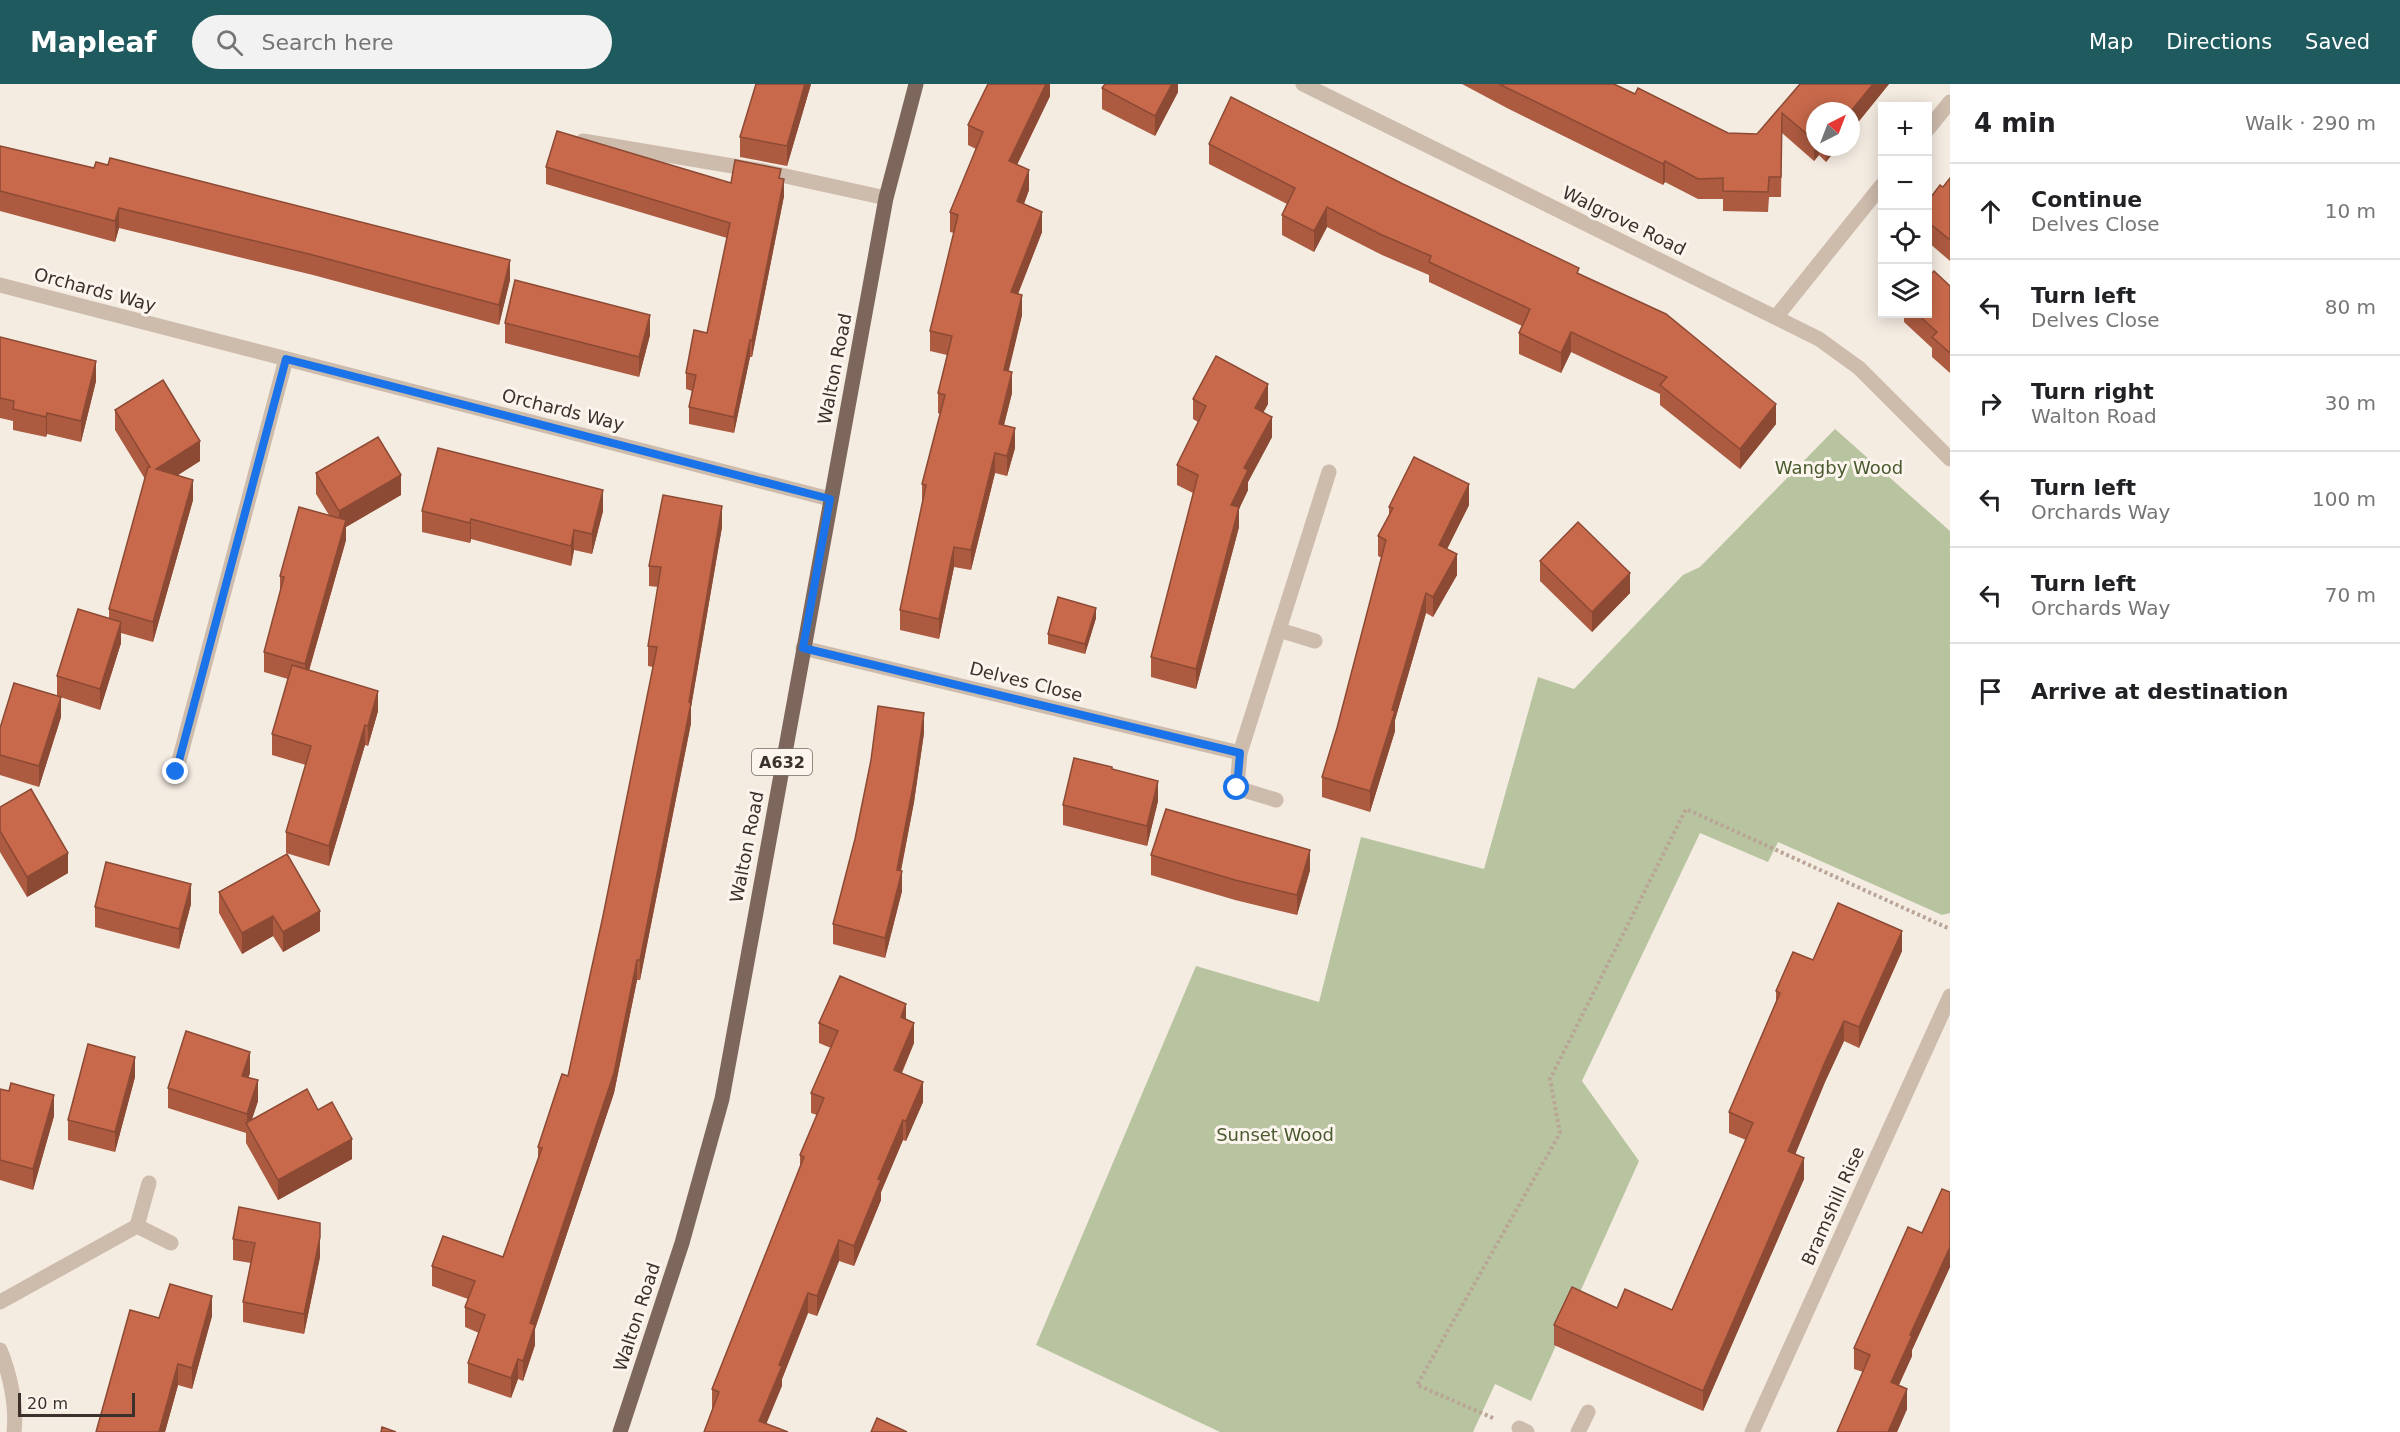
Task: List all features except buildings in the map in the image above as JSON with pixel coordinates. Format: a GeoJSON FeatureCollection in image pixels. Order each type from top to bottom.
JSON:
{"type":"FeatureCollection","features":[{"type":"Feature","properties":{"kind":"main road","name":"Walton Road"},"geometry":{"type":"LineString","coordinates":[[620,1432],[682,1243],[722,1099],[886,198],[916,84]]}},
{"type":"Feature","properties":{"kind":"street","name":"Walgrove Road"},"geometry":{"type":"LineString","coordinates":[[1303,84],[1819,339],[1859,368],[1950,459]]}},
{"type":"Feature","properties":{"kind":"street"},"geometry":{"type":"LineString","coordinates":[[1932,124],[1950,102]]}},
{"type":"Feature","properties":{"kind":"street"},"geometry":{"type":"LineString","coordinates":[[564,138],[763,171],[886,198]]}},
{"type":"Feature","properties":{"kind":"street"},"geometry":{"type":"LineString","coordinates":[[1776,317],[1878,190]]}},
{"type":"Feature","properties":{"kind":"street","name":"Orchards Way"},"geometry":{"type":"LineString","coordinates":[[0,285],[830,499]]}},
{"type":"Feature","properties":{"kind":"street"},"geometry":{"type":"LineString","coordinates":[[176,772],[286,359]]}},
{"type":"Feature","properties":{"kind":"street"},"geometry":{"type":"LineString","coordinates":[[1276,800],[1237,788],[1240,753],[1329,472]]}},
{"type":"Feature","properties":{"kind":"street"},"geometry":{"type":"LineString","coordinates":[[1279,630],[1315,641]]}},
{"type":"Feature","properties":{"kind":"street","name":"Delves Close"},"geometry":{"type":"LineString","coordinates":[[803,648],[1240,753]]}},
{"type":"Feature","properties":{"kind":"street","name":"Bramshill Rise"},"geometry":{"type":"LineString","coordinates":[[1752,1432],[1950,996]]}},
{"type":"Feature","properties":{"kind":"street"},"geometry":{"type":"LineString","coordinates":[[0,1302],[137,1226],[149,1183]]}},
{"type":"Feature","properties":{"kind":"street"},"geometry":{"type":"LineString","coordinates":[[137,1226],[171,1242]]}},
{"type":"Feature","properties":{"kind":"street"},"geometry":{"type":"LineString","coordinates":[[0,1350],[6,1364],[10,1386],[15,1419],[14,1432]]}},
{"type":"Feature","properties":{"kind":"street"},"geometry":{"type":"LineString","coordinates":[[1578,1432],[1588,1412]]}},
{"type":"Feature","properties":{"kind":"path"},"geometry":{"type":"LineString","coordinates":[[1523,1430],[1417,1385],[1560,1133],[1550,1080],[1686,809],[1950,928]]}},
{"type":"Feature","properties":{"kind":"green space"},"geometry":{"type":"Polygon","coordinates":[[[1835,429],[1950,531],[1950,913],[1942,915],[1778,842],[1768,862],[1700,833],[1582,1081],[1639,1161],[1531,1401],[1495,1384],[1473,1432],[1220,1432],[1036,1345],[1196,966],[1319,1002],[1361,837],[1484,869],[1538,677],[1574,689],[1683,575],[1700,567],[1835,429]]]}},
{"type":"Feature","properties":{"kind":"route"},"geometry":{"type":"LineString","coordinates":[[176,772],[286,359],[830,499],[803,648],[1240,753],[1237,788]]}},
{"type":"Feature","properties":{"kind":"park label","name":"Wangby Wood"},"geometry":{"type":"Point","coordinates":[1839,468]}},
{"type":"Feature","properties":{"kind":"park label","name":"Sunset Wood"},"geometry":{"type":"Point","coordinates":[1275,1135]}}]}
